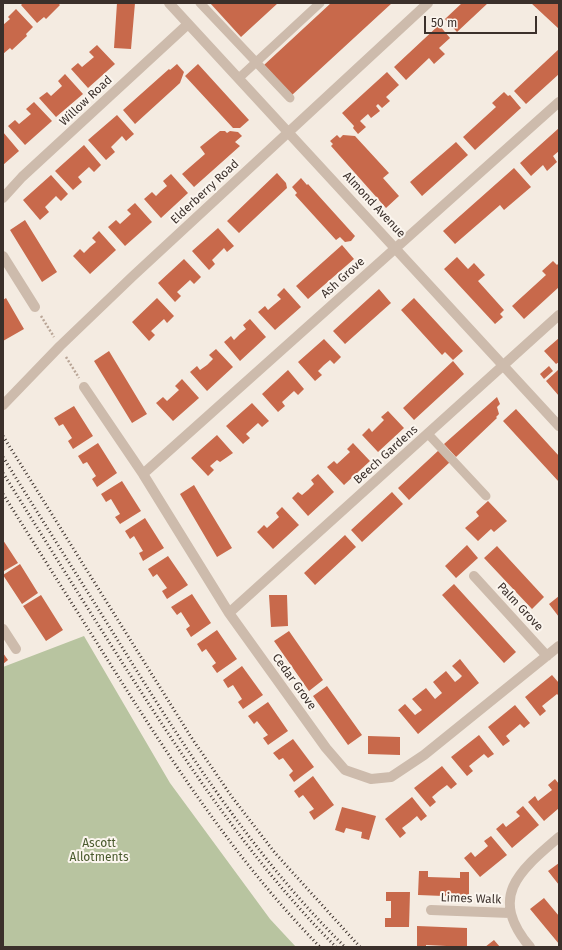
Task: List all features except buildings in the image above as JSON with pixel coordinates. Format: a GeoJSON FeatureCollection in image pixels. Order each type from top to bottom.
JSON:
{"type":"FeatureCollection","features":[{"type":"Feature","properties":{"kind":"street","name":"Almond Avenue"},"geometry":{"type":"LineString","coordinates":[[169,3],[559,426]]}},
{"type":"Feature","properties":{"kind":"street","name":"Elderberry Road"},"geometry":{"type":"LineString","coordinates":[[4,404],[60,346],[428,3]]}},
{"type":"Feature","properties":{"kind":"street","name":"Willow Road"},"geometry":{"type":"LineString","coordinates":[[3,198],[22,177],[188,24]]}},
{"type":"Feature","properties":{"kind":"street","name":"Ash Grove"},"geometry":{"type":"LineString","coordinates":[[143,474],[559,102]]}},
{"type":"Feature","properties":{"kind":"street"},"geometry":{"type":"LineString","coordinates":[[3,256],[35,307]]}},
{"type":"Feature","properties":{"kind":"street","name":"Beech Gardens"},"geometry":{"type":"LineString","coordinates":[[229,613],[429,435],[503,365],[559,315]]}},
{"type":"Feature","properties":{"kind":"street","name":"Cedar Grove"},"geometry":{"type":"LineString","coordinates":[[84,387],[143,474],[229,613],[326,748],[345,770],[371,779],[391,777],[424,755],[559,646]]}},
{"type":"Feature","properties":{"kind":"street","name":"Palm Grove"},"geometry":{"type":"LineString","coordinates":[[474,576],[547,656]]}},
{"type":"Feature","properties":{"kind":"street"},"geometry":{"type":"LineString","coordinates":[[3,629],[16,649]]}},
{"type":"Feature","properties":{"kind":"street"},"geometry":{"type":"LineString","coordinates":[[530,947],[513,923],[510,914],[512,887],[530,862],[559,837]]}},
{"type":"Feature","properties":{"kind":"street","name":"Limes Walk"},"geometry":{"type":"LineString","coordinates":[[431,910],[510,914]]}},
{"type":"Feature","properties":{"kind":"lane"},"geometry":{"type":"LineString","coordinates":[[200,3],[290,98]]}},
{"type":"Feature","properties":{"kind":"lane"},"geometry":{"type":"LineString","coordinates":[[238,78],[320,3]]}},
{"type":"Feature","properties":{"kind":"lane"},"geometry":{"type":"LineString","coordinates":[[429,435],[486,496]]}},
{"type":"Feature","properties":{"kind":"path"},"geometry":{"type":"LineString","coordinates":[[35,307],[84,387]]}},
{"type":"Feature","properties":{"kind":"green space","name":"Ascott Allotments"},"geometry":{"type":"Polygon","coordinates":[[[84,636],[170,783],[270,919],[296,947],[3,947],[3,667],[84,636]]]}},
{"type":"Feature","properties":{"kind":"railway"},"geometry":{"type":"LineString","coordinates":[[3,436],[191,737],[232,797],[275,853],[360,947]]}},
{"type":"Feature","properties":{"kind":"railway"},"geometry":{"type":"LineString","coordinates":[[3,457],[178,736],[203,773],[229,810],[284,881],[345,947]]}},
{"type":"Feature","properties":{"kind":"railway"},"geometry":{"type":"LineString","coordinates":[[3,473],[188,764],[258,859],[309,919],[336,947]]}},
{"type":"Feature","properties":{"kind":"railway"},"geometry":{"type":"LineString","coordinates":[[3,494],[170,757],[216,823],[266,887],[320,947]]}}]}
